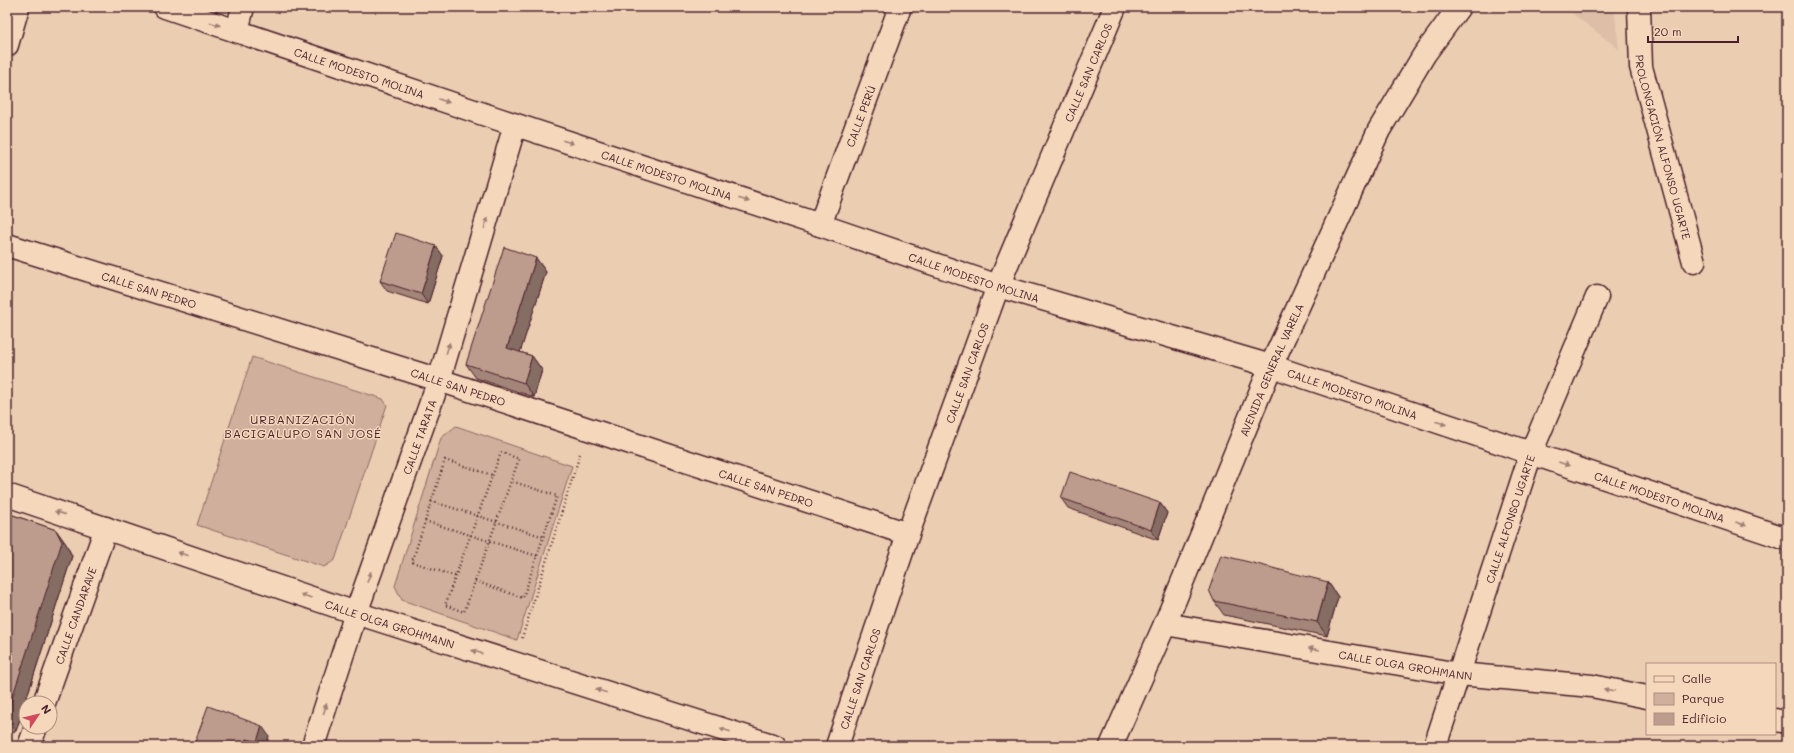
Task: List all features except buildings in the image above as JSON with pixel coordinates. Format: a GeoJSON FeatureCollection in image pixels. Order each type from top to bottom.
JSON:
{"type":"FeatureCollection","features":[{"type":"Feature","properties":{"kind":"street"},"geometry":{"type":"LineString","coordinates":[[7,45],[18,7]]}},
{"type":"Feature","properties":{"kind":"street","name":"CALLE MODESTO MOLINA"},"geometry":{"type":"LineString","coordinates":[[165,7],[820,225],[998,286],[1271,366],[1787,539]]}},
{"type":"Feature","properties":{"kind":"street"},"geometry":{"type":"LineString","coordinates":[[237,31],[243,7]]}},
{"type":"Feature","properties":{"kind":"street","name":"CALLE PERÚ"},"geometry":{"type":"LineString","coordinates":[[820,225],[900,7]]}},
{"type":"Feature","properties":{"kind":"street","name":"CALLE SAN CARLOS"},"geometry":{"type":"LineString","coordinates":[[838,746],[908,534],[998,286],[1115,7]]}},
{"type":"Feature","properties":{"kind":"street","name":"AVENIDA GENERAL VARELA"},"geometry":{"type":"LineString","coordinates":[[1111,746],[1165,624],[1271,366],[1379,130],[1424,55],[1459,7]]}},
{"type":"Feature","properties":{"kind":"street","name":"PROLONGACIÓN ALFONSO UGARTE"},"geometry":{"type":"LineString","coordinates":[[1639,7],[1641,67],[1694,262]]}},
{"type":"Feature","properties":{"kind":"street","name":"CALLE TARATA"},"geometry":{"type":"LineString","coordinates":[[313,746],[356,613],[439,380],[515,124]]}},
{"type":"Feature","properties":{"kind":"street","name":"CALLE SAN PEDRO"},"geometry":{"type":"LineString","coordinates":[[7,245],[439,380],[908,534]]}},
{"type":"Feature","properties":{"kind":"street","name":"CALLE ALFONSO UGARTE"},"geometry":{"type":"LineString","coordinates":[[1435,746],[1531,453],[1597,297]]}},
{"type":"Feature","properties":{"kind":"street","name":"CALLE OLGA GROHMANN"},"geometry":{"type":"LineString","coordinates":[[7,495],[356,613],[775,746]]}},
{"type":"Feature","properties":{"kind":"street","name":"CALLE CANDARAVE"},"geometry":{"type":"LineString","coordinates":[[47,695],[106,528]]}},
{"type":"Feature","properties":{"kind":"street","name":"CALLE OLGA GROHMANN"},"geometry":{"type":"LineString","coordinates":[[1165,624],[1459,674],[1592,686],[1646,697]]}},
{"type":"Feature","properties":{"kind":"street"},"geometry":{"type":"LineString","coordinates":[[1776,720],[1787,722]]}},
{"type":"Feature","properties":{"kind":"street"},"geometry":{"type":"LineString","coordinates":[[29,746],[33,735]]}},
{"type":"Feature","properties":{"kind":"path"},"geometry":{"type":"LineString","coordinates":[[515,664],[519,645],[587,429]]}},
{"type":"Feature","properties":{"kind":"path"},"geometry":{"type":"LineString","coordinates":[[501,452],[519,459],[511,481],[464,612],[445,605],[501,452]]}},
{"type":"Feature","properties":{"kind":"path"},"geometry":{"type":"LineString","coordinates":[[455,576],[412,562],[445,460],[492,475]]}},
{"type":"Feature","properties":{"kind":"path"},"geometry":{"type":"LineString","coordinates":[[475,581],[523,598],[557,496],[511,481]]}},
{"type":"Feature","properties":{"kind":"path"},"geometry":{"type":"LineString","coordinates":[[431,501],[544,536]]}},
{"type":"Feature","properties":{"kind":"path"},"geometry":{"type":"LineString","coordinates":[[425,521],[537,556]]}},
{"type":"Feature","properties":{"kind":"shaded area"},"geometry":{"type":"Polygon","coordinates":[[[1564,7],[1614,7],[1619,49],[1564,7]]]}},
{"type":"Feature","properties":{"kind":"green space"},"geometry":{"type":"Polygon","coordinates":[[[252,357],[383,399],[387,405],[335,560],[324,567],[197,525],[252,357]]]}},
{"type":"Feature","properties":{"kind":"green space"},"geometry":{"type":"Polygon","coordinates":[[[456,426],[572,466],[517,640],[402,600],[395,586],[441,438],[456,426]]]}},
{"type":"Feature","properties":{"kind":"district","name":"URBANIZACIÓN BACIGALUPO SAN JOSÉ"},"geometry":{"type":"Point","coordinates":[303,426]}}]}
